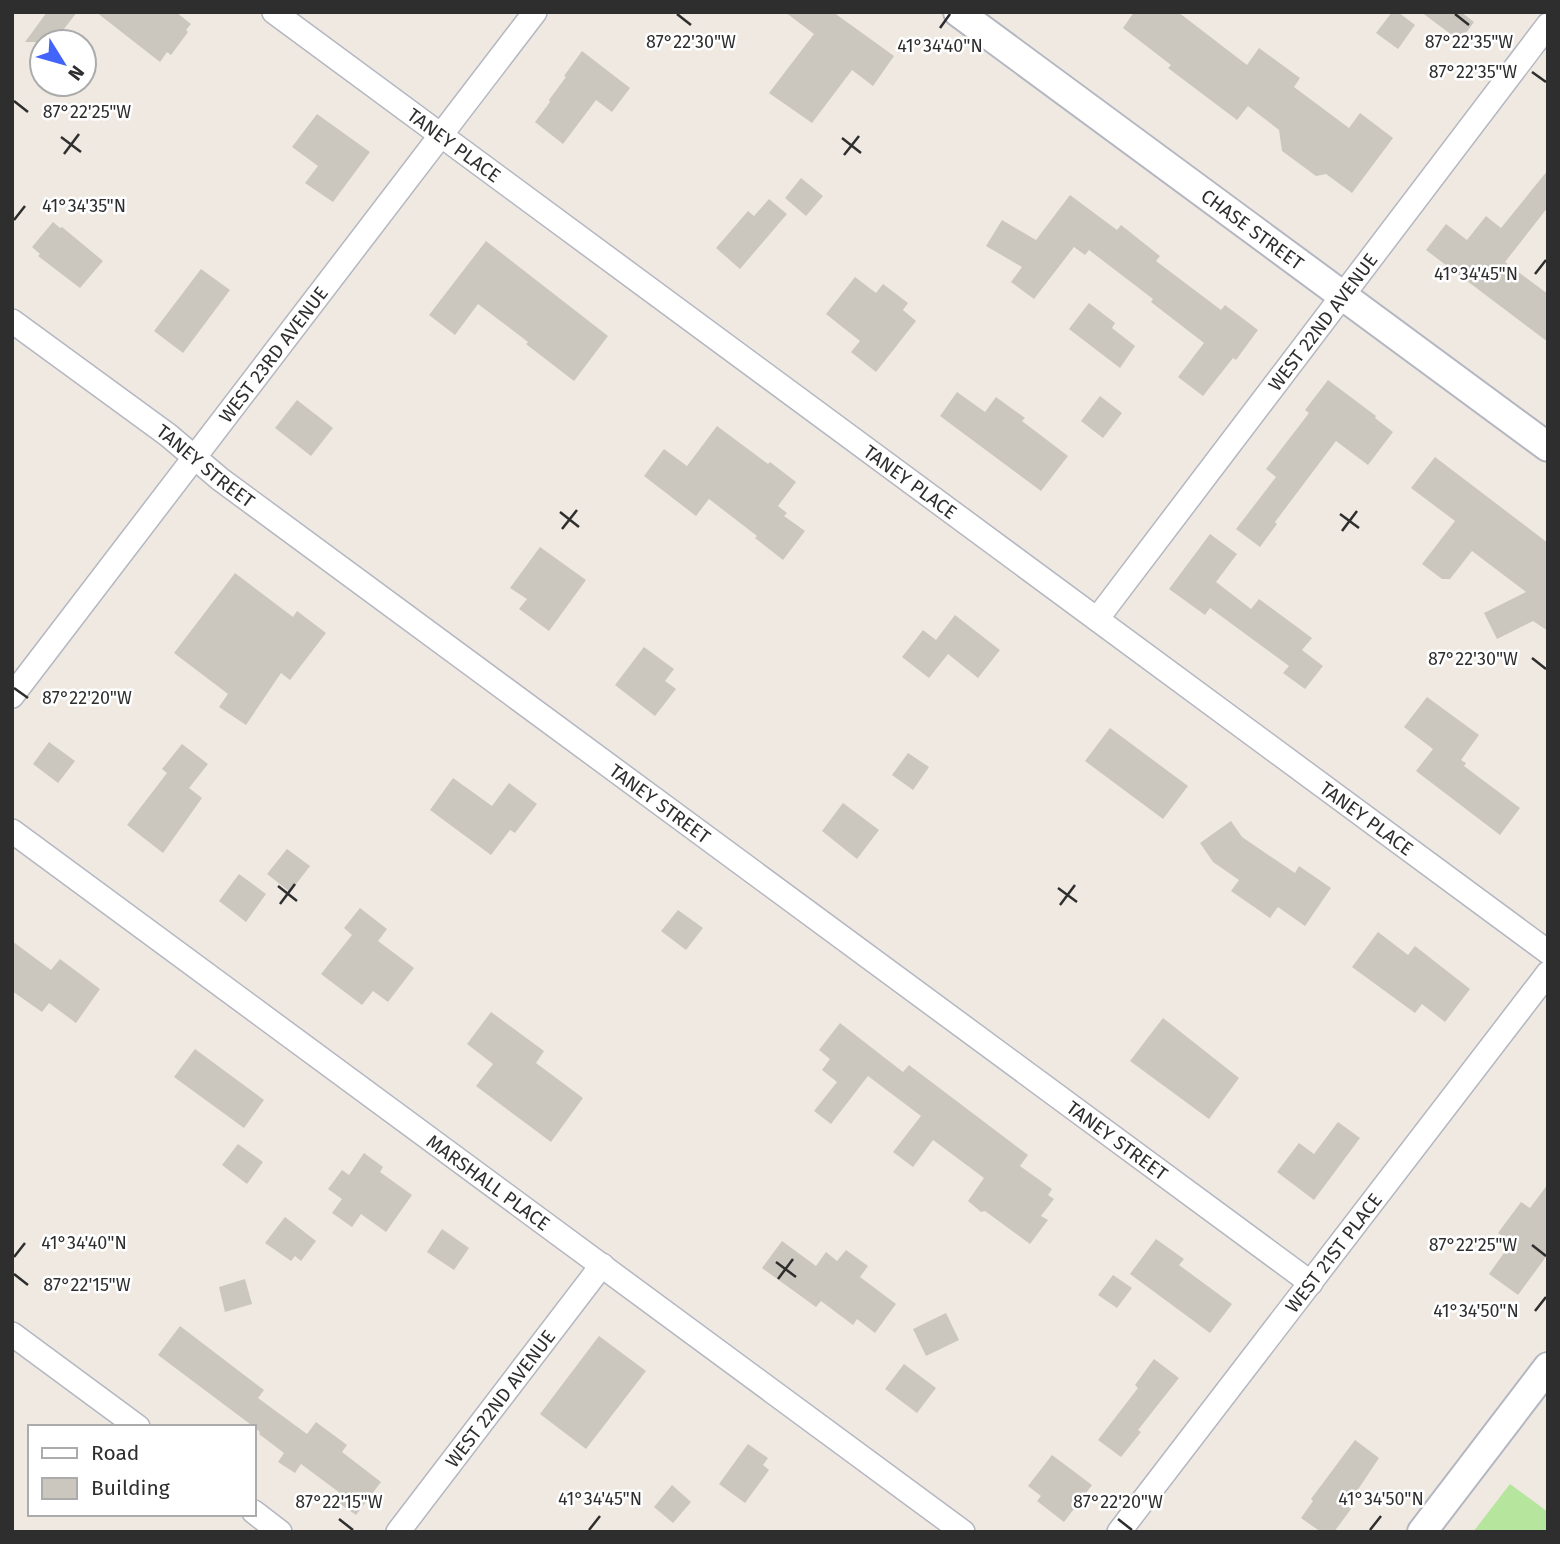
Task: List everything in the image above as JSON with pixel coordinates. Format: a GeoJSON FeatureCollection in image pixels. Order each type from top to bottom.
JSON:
{"type":"FeatureCollection","features":[{"type":"Feature","properties":{"kind":"street","name":"TANEY PLACE"},"geometry":{"type":"LineString","coordinates":[[274,12],[1548,952]]}},
{"type":"Feature","properties":{"kind":"street","name":"WEST 23RD AVENUE"},"geometry":{"type":"LineString","coordinates":[[12,696],[535,12]]}},
{"type":"Feature","properties":{"kind":"street","name":"CHASE STREET"},"geometry":{"type":"LineString","coordinates":[[958,12],[1548,447]]}},
{"type":"Feature","properties":{"kind":"street","name":"WEST 22ND AVENUE"},"geometry":{"type":"LineString","coordinates":[[1097,619],[1548,25]]}},
{"type":"Feature","properties":{"kind":"street","name":"TANEY STREET"},"geometry":{"type":"LineString","coordinates":[[12,321],[168,435],[229,486],[1311,1283]]}},
{"type":"Feature","properties":{"kind":"street","name":"MARSHALL PLACE"},"geometry":{"type":"LineString","coordinates":[[12,831],[963,1532]]}},
{"type":"Feature","properties":{"kind":"street","name":"WEST 21ST PLACE"},"geometry":{"type":"LineString","coordinates":[[1119,1532],[1548,973]]}},
{"type":"Feature","properties":{"kind":"street","name":"WEST 22ND AVENUE"},"geometry":{"type":"LineString","coordinates":[[398,1532],[602,1265]]}},
{"type":"Feature","properties":{"kind":"street"},"geometry":{"type":"LineString","coordinates":[[12,1334],[135,1425]]}},
{"type":"Feature","properties":{"kind":"street"},"geometry":{"type":"LineString","coordinates":[[1422,1532],[1548,1367]]}},
{"type":"Feature","properties":{"kind":"street"},"geometry":{"type":"LineString","coordinates":[[256,1514],[280,1532]]}},
{"type":"Feature","properties":{"kind":"green space"},"geometry":{"type":"Polygon","coordinates":[[[1510,1484],[1548,1512],[1548,1532],[1473,1532],[1510,1484]]]}},
{"type":"Feature","properties":{"kind":"building"},"geometry":{"type":"Polygon","coordinates":[[[47,12],[77,12],[65,28],[35,28],[47,12]]]}},
{"type":"Feature","properties":{"kind":"building"},"geometry":{"type":"Polygon","coordinates":[[[96,12],[176,12],[191,24],[171,55],[167,52],[160,62],[96,12]]]}},
{"type":"Feature","properties":{"kind":"building"},"geometry":{"type":"Polygon","coordinates":[[[785,12],[833,12],[894,56],[873,86],[852,70],[812,123],[769,93],[814,34],[785,12]]]}},
{"type":"Feature","properties":{"kind":"building"},"geometry":{"type":"Polygon","coordinates":[[[1134,12],[1178,12],[1247,65],[1259,48],[1300,78],[1294,87],[1349,128],[1360,113],[1393,138],[1352,193],[1326,174],[1316,176],[1282,151],[1279,130],[1248,106],[1237,120],[1168,68],[1171,65],[1123,28],[1134,12]]]}},
{"type":"Feature","properties":{"kind":"building"},"geometry":{"type":"Polygon","coordinates":[[[1392,12],[1398,12],[1415,25],[1398,49],[1376,33],[1392,12]]]}},
{"type":"Feature","properties":{"kind":"building"},"geometry":{"type":"Polygon","coordinates":[[[1421,12],[1461,12],[1474,22],[1460,41],[1421,12]]]}},
{"type":"Feature","properties":{"kind":"building"},"geometry":{"type":"Polygon","coordinates":[[[582,51],[630,88],[612,112],[596,100],[563,144],[535,122],[582,51]]]}},
{"type":"Feature","properties":{"kind":"building"},"geometry":{"type":"Polygon","coordinates":[[[317,114],[370,152],[333,202],[305,183],[318,166],[292,147],[317,114]]]}},
{"type":"Feature","properties":{"kind":"building"},"geometry":{"type":"Polygon","coordinates":[[[1548,170],[1548,207],[1505,262],[1548,294],[1548,342],[1426,250],[1446,224],[1467,240],[1486,216],[1501,228],[1548,170]]]}},
{"type":"Feature","properties":{"kind":"building"},"geometry":{"type":"Polygon","coordinates":[[[801,178],[823,196],[806,216],[785,198],[801,178]]]}},
{"type":"Feature","properties":{"kind":"building"},"geometry":{"type":"Polygon","coordinates":[[[1070,195],[1117,230],[1121,225],[1160,256],[1156,261],[1221,310],[1225,305],[1258,330],[1236,360],[1233,358],[1203,396],[1178,377],[1204,343],[1151,302],[1153,299],[1089,250],[1085,255],[1074,247],[1034,299],[1011,282],[1022,267],[986,246],[1002,220],[1036,240],[1070,195]]]}},
{"type":"Feature","properties":{"kind":"building"},"geometry":{"type":"Polygon","coordinates":[[[769,199],[787,214],[740,269],[716,248],[748,211],[754,216],[769,199]]]}},
{"type":"Feature","properties":{"kind":"building"},"geometry":{"type":"Polygon","coordinates":[[[53,222],[103,261],[80,288],[38,256],[40,254],[32,247],[53,222]]]}},
{"type":"Feature","properties":{"kind":"building"},"geometry":{"type":"Polygon","coordinates":[[[486,241],[608,336],[574,381],[478,304],[455,335],[429,315],[486,241]]]}},
{"type":"Feature","properties":{"kind":"building"},"geometry":{"type":"Polygon","coordinates":[[[201,269],[230,290],[183,353],[154,331],[201,269]]]}},
{"type":"Feature","properties":{"kind":"building"},"geometry":{"type":"Polygon","coordinates":[[[855,277],[876,293],[883,284],[908,303],[903,310],[916,321],[876,372],[851,352],[860,341],[826,314],[855,277]]]}},
{"type":"Feature","properties":{"kind":"building"},"geometry":{"type":"Polygon","coordinates":[[[1089,303],[1115,323],[1112,328],[1135,346],[1120,368],[1069,329],[1089,303]]]}},
{"type":"Feature","properties":{"kind":"building"},"geometry":{"type":"Polygon","coordinates":[[[1328,380],[1393,432],[1368,465],[1336,441],[1275,522],[1277,524],[1260,547],[1236,529],[1276,477],[1266,469],[1309,413],[1305,410],[1328,380]]]}},
{"type":"Feature","properties":{"kind":"building"},"geometry":{"type":"Polygon","coordinates":[[[957,392],[985,412],[996,397],[1025,418],[1022,421],[1068,456],[1041,491],[940,416],[957,392]]]}},
{"type":"Feature","properties":{"kind":"building"},"geometry":{"type":"Polygon","coordinates":[[[1100,396],[1122,413],[1103,438],[1081,421],[1100,396]]]}},
{"type":"Feature","properties":{"kind":"building"},"geometry":{"type":"Polygon","coordinates":[[[297,400],[333,428],[311,456],[275,428],[297,400]]]}},
{"type":"Feature","properties":{"kind":"building"},"geometry":{"type":"Polygon","coordinates":[[[717,426],[796,482],[778,506],[787,513],[784,516],[805,531],[783,560],[709,499],[696,516],[644,476],[664,449],[687,466],[717,426]]]}},
{"type":"Feature","properties":{"kind":"building"},"geometry":{"type":"Polygon","coordinates":[[[1435,457],[1548,543],[1548,631],[1533,621],[1497,639],[1484,613],[1526,592],[1472,551],[1450,579],[1442,579],[1422,564],[1455,521],[1411,488],[1435,457]]]}},
{"type":"Feature","properties":{"kind":"building"},"geometry":{"type":"Polygon","coordinates":[[[1210,534],[1237,554],[1216,582],[1251,609],[1259,599],[1312,638],[1302,650],[1323,666],[1305,689],[1283,673],[1289,666],[1210,608],[1205,615],[1169,589],[1210,534]]]}},
{"type":"Feature","properties":{"kind":"building"},"geometry":{"type":"Polygon","coordinates":[[[540,547],[586,580],[549,631],[519,609],[527,599],[510,588],[540,547]]]}},
{"type":"Feature","properties":{"kind":"building"},"geometry":{"type":"Polygon","coordinates":[[[235,573],[293,617],[297,611],[326,633],[290,680],[281,673],[246,725],[219,707],[228,694],[174,653],[235,573]]]}},
{"type":"Feature","properties":{"kind":"building"},"geometry":{"type":"Polygon","coordinates":[[[955,615],[1000,650],[978,678],[948,654],[929,678],[902,657],[923,630],[936,640],[955,615]]]}},
{"type":"Feature","properties":{"kind":"building"},"geometry":{"type":"Polygon","coordinates":[[[644,647],[674,669],[665,681],[676,689],[655,716],[615,685],[644,647]]]}},
{"type":"Feature","properties":{"kind":"building"},"geometry":{"type":"Polygon","coordinates":[[[1427,697],[1479,735],[1461,760],[1466,763],[1464,766],[1520,808],[1500,835],[1416,771],[1433,749],[1404,727],[1427,697]]]}},
{"type":"Feature","properties":{"kind":"building"},"geometry":{"type":"Polygon","coordinates":[[[1110,728],[1188,786],[1163,819],[1085,761],[1110,728]]]}},
{"type":"Feature","properties":{"kind":"building"},"geometry":{"type":"Polygon","coordinates":[[[49,742],[75,761],[58,783],[33,764],[49,742]]]}},
{"type":"Feature","properties":{"kind":"building"},"geometry":{"type":"Polygon","coordinates":[[[182,744],[208,764],[189,788],[202,798],[163,853],[127,825],[167,773],[162,769],[182,744]]]}},
{"type":"Feature","properties":{"kind":"building"},"geometry":{"type":"Polygon","coordinates":[[[908,753],[929,767],[913,790],[892,775],[908,753]]]}},
{"type":"Feature","properties":{"kind":"building"},"geometry":{"type":"Polygon","coordinates":[[[453,778],[492,806],[509,783],[537,804],[515,833],[510,830],[491,855],[430,810],[453,778]]]}},
{"type":"Feature","properties":{"kind":"building"},"geometry":{"type":"Polygon","coordinates":[[[843,803],[879,830],[857,859],[822,831],[843,803]]]}},
{"type":"Feature","properties":{"kind":"building"},"geometry":{"type":"Polygon","coordinates":[[[1231,821],[1242,837],[1295,873],[1299,866],[1331,888],[1305,926],[1278,907],[1270,918],[1231,891],[1239,880],[1213,862],[1200,843],[1231,821]]]}},
{"type":"Feature","properties":{"kind":"building"},"geometry":{"type":"Polygon","coordinates":[[[287,849],[310,866],[290,892],[267,874],[287,849]]]}},
{"type":"Feature","properties":{"kind":"building"},"geometry":{"type":"Polygon","coordinates":[[[239,874],[266,894],[246,922],[219,901],[239,874]]]}},
{"type":"Feature","properties":{"kind":"building"},"geometry":{"type":"Polygon","coordinates":[[[360,908],[387,929],[378,941],[414,968],[388,1002],[373,991],[362,1005],[321,974],[352,935],[344,928],[360,908]]]}},
{"type":"Feature","properties":{"kind":"building"},"geometry":{"type":"Polygon","coordinates":[[[678,910],[703,928],[686,950],[661,931],[678,910]]]}},
{"type":"Feature","properties":{"kind":"building"},"geometry":{"type":"Polygon","coordinates":[[[1378,932],[1408,955],[1415,946],[1470,989],[1445,1022],[1422,1004],[1415,1013],[1352,967],[1378,932]]]}},
{"type":"Feature","properties":{"kind":"building"},"geometry":{"type":"Polygon","coordinates":[[[12,941],[51,970],[60,959],[100,989],[76,1023],[49,1003],[42,1012],[12,991],[12,941]]]}},
{"type":"Feature","properties":{"kind":"building"},"geometry":{"type":"Polygon","coordinates":[[[491,1012],[544,1051],[536,1063],[583,1098],[551,1142],[476,1086],[493,1064],[467,1044],[491,1012]]]}},
{"type":"Feature","properties":{"kind":"building"},"geometry":{"type":"Polygon","coordinates":[[[1163,1018],[1239,1078],[1209,1119],[1130,1061],[1163,1018]]]}},
{"type":"Feature","properties":{"kind":"building"},"geometry":{"type":"Polygon","coordinates":[[[840,1023],[903,1072],[909,1065],[1028,1155],[1020,1166],[1052,1189],[1048,1195],[1054,1199],[1041,1216],[1048,1220],[1030,1244],[968,1201],[984,1178],[933,1140],[913,1167],[893,1152],[921,1116],[868,1076],[831,1124],[814,1111],[837,1082],[822,1070],[830,1059],[819,1050],[840,1023]]]}},
{"type":"Feature","properties":{"kind":"building"},"geometry":{"type":"Polygon","coordinates":[[[195,1049],[264,1100],[244,1128],[174,1077],[195,1049]]]}},
{"type":"Feature","properties":{"kind":"building"},"geometry":{"type":"Polygon","coordinates":[[[1338,1122],[1360,1138],[1314,1200],[1277,1172],[1299,1143],[1314,1154],[1338,1122]]]}},
{"type":"Feature","properties":{"kind":"building"},"geometry":{"type":"Polygon","coordinates":[[[238,1144],[263,1162],[247,1184],[222,1165],[238,1144]]]}},
{"type":"Feature","properties":{"kind":"building"},"geometry":{"type":"Polygon","coordinates":[[[364,1153],[383,1167],[380,1172],[412,1195],[386,1232],[361,1214],[352,1227],[332,1213],[342,1199],[328,1189],[342,1170],[349,1175],[364,1153]]]}},
{"type":"Feature","properties":{"kind":"building"},"geometry":{"type":"Polygon","coordinates":[[[1548,1184],[1548,1254],[1518,1295],[1489,1274],[1511,1243],[1498,1233],[1521,1202],[1530,1208],[1548,1184]]]}},
{"type":"Feature","properties":{"kind":"building"},"geometry":{"type":"Polygon","coordinates":[[[285,1217],[316,1241],[301,1261],[295,1256],[291,1261],[265,1243],[285,1217]]]}},
{"type":"Feature","properties":{"kind":"building"},"geometry":{"type":"Polygon","coordinates":[[[442,1229],[469,1248],[454,1270],[427,1252],[442,1229]]]}},
{"type":"Feature","properties":{"kind":"building"},"geometry":{"type":"Polygon","coordinates":[[[1156,1239],[1184,1259],[1179,1265],[1232,1304],[1210,1333],[1130,1274],[1156,1239]]]}},
{"type":"Feature","properties":{"kind":"building"},"geometry":{"type":"Polygon","coordinates":[[[782,1241],[816,1266],[826,1252],[837,1261],[846,1250],[868,1266],[860,1277],[896,1304],[875,1333],[857,1319],[853,1325],[821,1301],[816,1307],[762,1268],[782,1241]]]}},
{"type":"Feature","properties":{"kind":"building"},"geometry":{"type":"Polygon","coordinates":[[[1113,1275],[1132,1288],[1117,1308],[1098,1295],[1113,1275]]]}},
{"type":"Feature","properties":{"kind":"building"},"geometry":{"type":"Polygon","coordinates":[[[245,1279],[252,1304],[225,1312],[219,1287],[245,1279]]]}},
{"type":"Feature","properties":{"kind":"building"},"geometry":{"type":"Polygon","coordinates":[[[946,1313],[959,1340],[926,1356],[913,1329],[946,1313]]]}},
{"type":"Feature","properties":{"kind":"building"},"geometry":{"type":"Polygon","coordinates":[[[180,1326],[264,1390],[258,1398],[307,1434],[316,1422],[347,1445],[342,1452],[381,1482],[356,1515],[339,1503],[344,1496],[301,1464],[295,1473],[278,1462],[284,1453],[259,1434],[256,1425],[251,1425],[158,1355],[180,1326]]]}},
{"type":"Feature","properties":{"kind":"building"},"geometry":{"type":"Polygon","coordinates":[[[599,1336],[646,1371],[586,1449],[540,1414],[599,1336]]]}},
{"type":"Feature","properties":{"kind":"building"},"geometry":{"type":"Polygon","coordinates":[[[1154,1359],[1179,1378],[1138,1430],[1141,1432],[1121,1457],[1098,1440],[1138,1388],[1135,1385],[1154,1359]]]}},
{"type":"Feature","properties":{"kind":"building"},"geometry":{"type":"Polygon","coordinates":[[[904,1364],[936,1388],[917,1413],[885,1389],[904,1364]]]}},
{"type":"Feature","properties":{"kind":"building"},"geometry":{"type":"Polygon","coordinates":[[[1355,1440],[1379,1458],[1347,1506],[1351,1509],[1334,1532],[1321,1532],[1301,1518],[1313,1501],[1311,1499],[1355,1440]]]}},
{"type":"Feature","properties":{"kind":"building"},"geometry":{"type":"Polygon","coordinates":[[[748,1444],[768,1458],[763,1465],[769,1470],[745,1503],[719,1484],[748,1444]]]}},
{"type":"Feature","properties":{"kind":"building"},"geometry":{"type":"Polygon","coordinates":[[[1052,1455],[1092,1485],[1064,1522],[1037,1501],[1041,1496],[1028,1486],[1052,1455]]]}},
{"type":"Feature","properties":{"kind":"building"},"geometry":{"type":"Polygon","coordinates":[[[672,1485],[691,1502],[673,1523],[654,1507],[672,1485]]]}}]}
